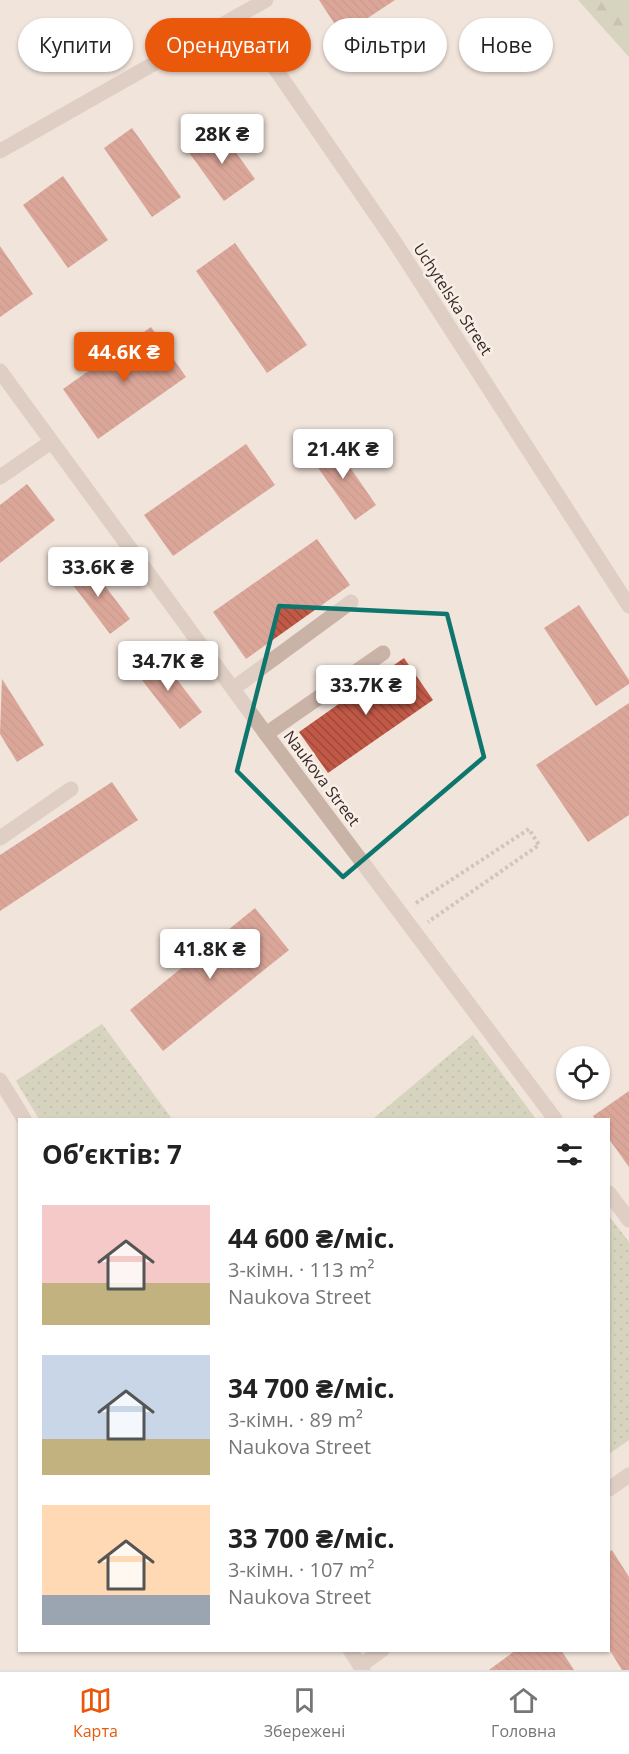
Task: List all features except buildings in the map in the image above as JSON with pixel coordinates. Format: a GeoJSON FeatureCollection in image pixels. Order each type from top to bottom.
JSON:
{"type":"FeatureCollection","features":[{"type":"Feature","properties":{"kind":"street"},"geometry":{"type":"LineString","coordinates":[[0,151],[266,0]]}},
{"type":"Feature","properties":{"kind":"street","name":"Uchytelska Street"},"geometry":{"type":"LineString","coordinates":[[239,16],[394,241],[629,606]]}},
{"type":"Feature","properties":{"kind":"street","name":"Naukova Street"},"geometry":{"type":"LineString","coordinates":[[0,371],[234,687],[266,734],[554,1118]]}},
{"type":"Feature","properties":{"kind":"street"},"geometry":{"type":"LineString","coordinates":[[0,477],[51,442]]}},
{"type":"Feature","properties":{"kind":"street"},"geometry":{"type":"LineString","coordinates":[[234,687],[351,602]]}},
{"type":"Feature","properties":{"kind":"street"},"geometry":{"type":"LineString","coordinates":[[266,734],[383,653]]}},
{"type":"Feature","properties":{"kind":"street"},"geometry":{"type":"LineString","coordinates":[[0,838],[71,789]]}},
{"type":"Feature","properties":{"kind":"street"},"geometry":{"type":"LineString","coordinates":[[0,1080],[23,1118]]}},
{"type":"Feature","properties":{"kind":"street"},"geometry":{"type":"LineString","coordinates":[[610,1194],[629,1220]]}},
{"type":"Feature","properties":{"kind":"street"},"geometry":{"type":"LineString","coordinates":[[610,1488],[629,1475]]}},
{"type":"Feature","properties":{"kind":"street"},"geometry":{"type":"LineString","coordinates":[[351,1652],[361,1668],[380,1652]]}},
{"type":"Feature","properties":{"kind":"path"},"geometry":{"type":"LineString","coordinates":[[401,913],[530,829],[539,845],[415,931]]}},
{"type":"Feature","properties":{"kind":"highlighted area"},"geometry":{"type":"Polygon","coordinates":[[[279,606],[447,614],[484,757],[343,877],[237,771],[279,606]]]}},
{"type":"Feature","properties":{"kind":"green space"},"geometry":{"type":"Polygon","coordinates":[[[578,0],[629,0],[629,57],[578,0]]]}},
{"type":"Feature","properties":{"kind":"green space"},"geometry":{"type":"Polygon","coordinates":[[[102,1024],[171,1118],[38,1118],[16,1081],[102,1024]]]}},
{"type":"Feature","properties":{"kind":"green space"},"geometry":{"type":"Polygon","coordinates":[[[473,1035],[535,1118],[374,1118],[473,1035]]]}},
{"type":"Feature","properties":{"kind":"green space"},"geometry":{"type":"Polygon","coordinates":[[[610,1217],[629,1242],[629,1440],[610,1453],[610,1217]]]}}]}
